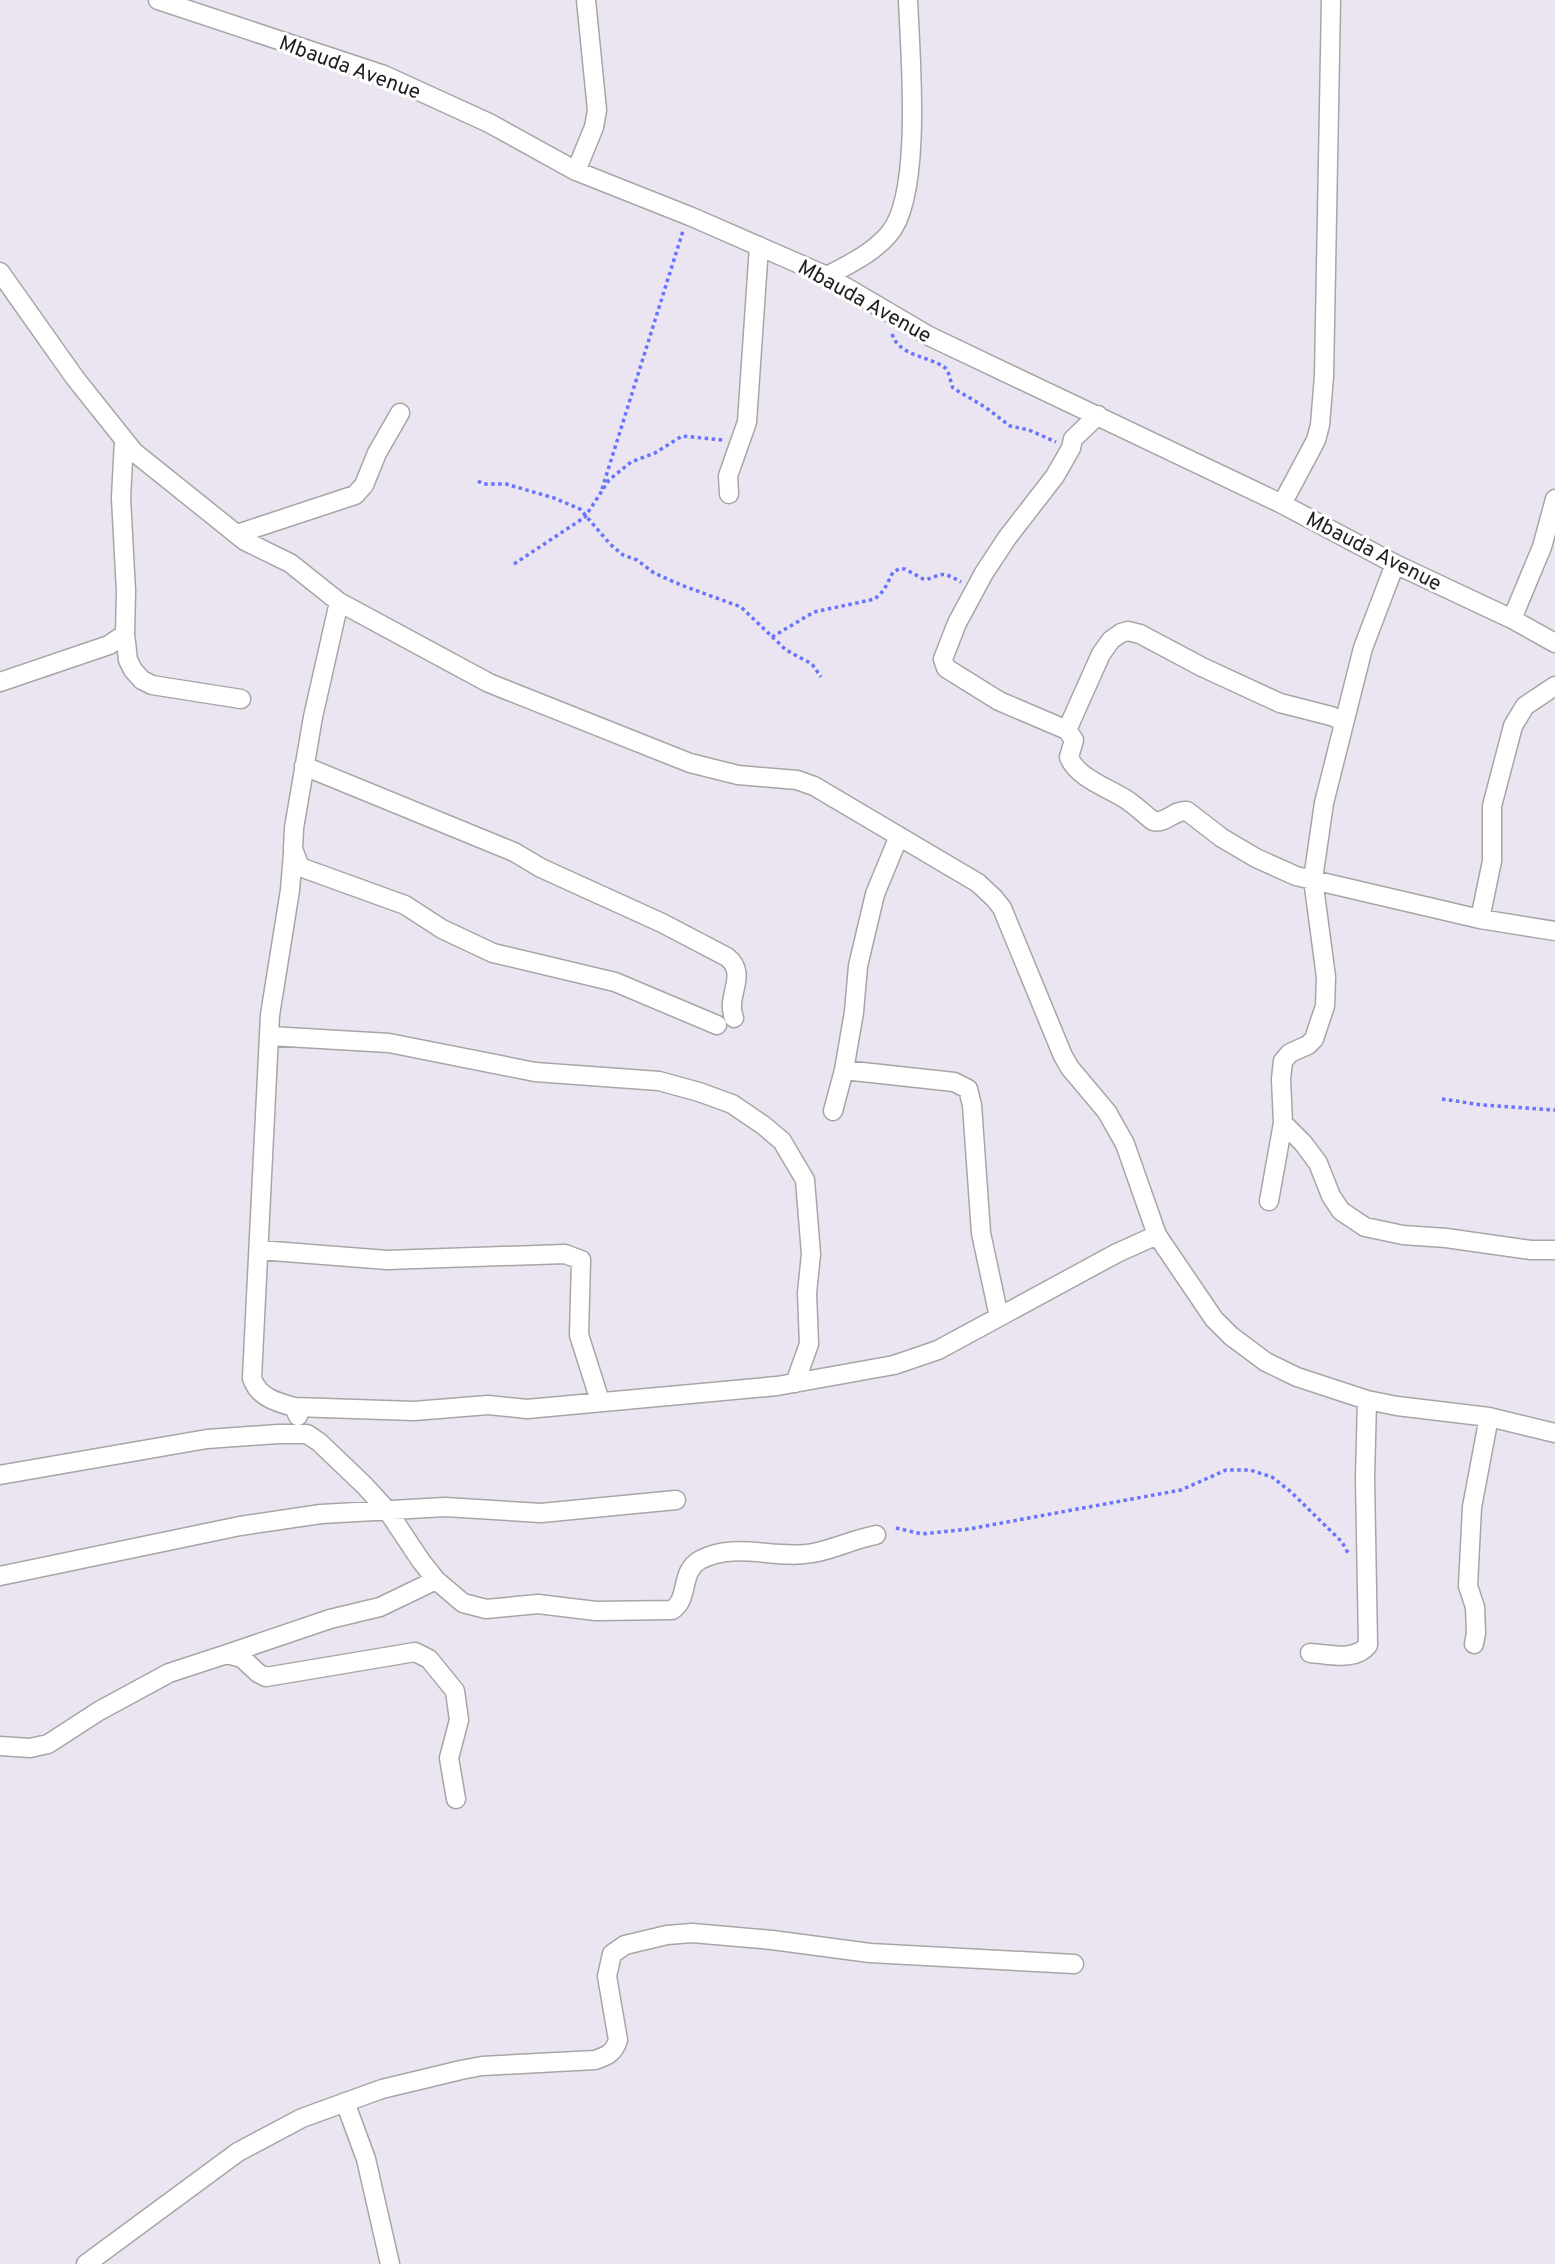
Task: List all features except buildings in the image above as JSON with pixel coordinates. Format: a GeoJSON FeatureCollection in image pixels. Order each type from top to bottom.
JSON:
{"type":"FeatureCollection","features":[{"type":"Feature","properties":{"kind":"street","name":"Mbauda Avenue"},"geometry":{"type":"LineString","coordinates":[[158,0],[384,75],[489,123],[576,171],[827,276],[929,336],[1282,504],[1395,564],[1512,619],[1555,643]]}},
{"type":"Feature","properties":{"kind":"street"},"geometry":{"type":"LineString","coordinates":[[576,171],[594,127],[597,110],[586,0]]}},
{"type":"Feature","properties":{"kind":"street"},"geometry":{"type":"LineString","coordinates":[[827,276],[874,248],[890,233],[902,213],[909,186],[911,137],[908,0]]}},
{"type":"Feature","properties":{"kind":"street"},"geometry":{"type":"LineString","coordinates":[[1282,504],[1316,440],[1320,425],[1324,376],[1331,0]]}},
{"type":"Feature","properties":{"kind":"street"},"geometry":{"type":"LineString","coordinates":[[729,494],[728,476],[747,422],[759,246]]}},
{"type":"Feature","properties":{"kind":"street"},"geometry":{"type":"LineString","coordinates":[[0,272],[75,378],[134,452],[237,534],[263,551],[290,563],[340,602],[489,683],[690,763],[738,775],[797,780],[814,786],[978,883],[1002,908],[1063,1056],[1107,1112],[1125,1144],[1157,1235],[1214,1319],[1244,1347],[1266,1362],[1297,1377],[1367,1399],[1397,1406],[1489,1417],[1555,1433]]}},
{"type":"Feature","properties":{"kind":"street"},"geometry":{"type":"LineString","coordinates":[[237,534],[355,495],[364,485],[377,453],[400,413]]}},
{"type":"Feature","properties":{"kind":"street"},"geometry":{"type":"LineString","coordinates":[[1098,415],[1073,439],[1072,448],[1048,486],[1007,538],[975,590],[957,623],[943,659],[946,668],[999,701],[1067,730],[1074,740],[1069,757],[1073,764],[1153,821],[1167,820],[1179,811],[1187,811],[1222,838],[1256,858],[1296,876],[1480,919],[1555,931]]}},
{"type":"Feature","properties":{"kind":"street"},"geometry":{"type":"LineString","coordinates":[[124,440],[121,498],[128,660],[142,680],[152,685],[241,699]]}},
{"type":"Feature","properties":{"kind":"street"},"geometry":{"type":"LineString","coordinates":[[1512,619],[1542,547],[1555,499]]}},
{"type":"Feature","properties":{"kind":"street"},"geometry":{"type":"LineString","coordinates":[[1269,1201],[1283,1122],[1283,1061],[1290,1053],[1308,1045],[1314,1039],[1325,1006],[1326,976],[1313,880],[1324,803],[1363,648],[1395,564]]}},
{"type":"Feature","properties":{"kind":"street"},"geometry":{"type":"LineString","coordinates":[[340,602],[304,766],[294,828],[290,890],[270,1015],[252,1378],[254,1386],[266,1397],[294,1407],[414,1411],[488,1405],[527,1409],[795,1383],[894,1365],[919,1357],[1157,1235]]}},
{"type":"Feature","properties":{"kind":"street"},"geometry":{"type":"LineString","coordinates":[[1067,730],[1101,654],[1111,640],[1128,632],[1140,634],[1202,667],[1280,703],[1343,721]]}},
{"type":"Feature","properties":{"kind":"street"},"geometry":{"type":"LineString","coordinates":[[0,682],[109,645],[125,634]]}},
{"type":"Feature","properties":{"kind":"street"},"geometry":{"type":"LineString","coordinates":[[1480,919],[1492,861],[1492,806],[1513,726],[1525,706],[1555,686]]}},
{"type":"Feature","properties":{"kind":"street"},"geometry":{"type":"LineString","coordinates":[[304,766],[514,852],[541,868],[606,896],[727,957],[734,965],[738,978],[731,1003],[734,1018]]}},
{"type":"Feature","properties":{"kind":"street"},"geometry":{"type":"LineString","coordinates":[[833,1111],[844,1070],[858,966],[875,894],[899,836]]}},
{"type":"Feature","properties":{"kind":"street"},"geometry":{"type":"LineString","coordinates":[[293,849],[300,867],[405,905],[442,929],[493,953],[615,982],[717,1025]]}},
{"type":"Feature","properties":{"kind":"street"},"geometry":{"type":"LineString","coordinates":[[270,1035],[389,1043],[535,1072],[659,1081],[732,1104],[782,1140],[805,1180],[811,1254],[807,1293],[809,1344],[795,1383]]}},
{"type":"Feature","properties":{"kind":"street"},"geometry":{"type":"LineString","coordinates":[[844,1070],[954,1082],[968,1089],[972,1105],[981,1233],[999,1317]]}},
{"type":"Feature","properties":{"kind":"street"},"geometry":{"type":"LineString","coordinates":[[1283,1122],[1318,1163],[1331,1196],[1341,1211],[1365,1227],[1403,1235],[1447,1238],[1531,1250],[1555,1250]]}},
{"type":"Feature","properties":{"kind":"street"},"geometry":{"type":"LineString","coordinates":[[260,1251],[387,1260],[565,1254],[576,1256],[581,1260],[579,1335],[600,1401]]}},
{"type":"Feature","properties":{"kind":"street"},"geometry":{"type":"LineString","coordinates":[[1310,1653],[1351,1656],[1365,1649],[1370,1638],[1367,1399]]}},
{"type":"Feature","properties":{"kind":"street"},"geometry":{"type":"LineString","coordinates":[[294,1407],[307,1434],[338,1459],[387,1510],[436,1580],[453,1596],[474,1608],[538,1604],[596,1611],[672,1610],[678,1606],[691,1566],[708,1557],[738,1551],[813,1553],[876,1535]]}},
{"type":"Feature","properties":{"kind":"street"},"geometry":{"type":"LineString","coordinates":[[1474,1644],[1475,1607],[1468,1586],[1472,1507],[1489,1417]]}},
{"type":"Feature","properties":{"kind":"street"},"geometry":{"type":"LineString","coordinates":[[0,1475],[207,1439],[307,1434]]}},
{"type":"Feature","properties":{"kind":"street"},"geometry":{"type":"LineString","coordinates":[[0,1576],[272,1521],[445,1507],[541,1513],[676,1500]]}},
{"type":"Feature","properties":{"kind":"street"},"geometry":{"type":"LineString","coordinates":[[0,1746],[30,1748],[48,1744],[99,1711],[169,1673],[330,1619],[380,1607],[436,1580]]}},
{"type":"Feature","properties":{"kind":"street"},"geometry":{"type":"LineString","coordinates":[[227,1654],[242,1658],[258,1674],[266,1677],[415,1652],[423,1656],[455,1691],[459,1720],[449,1758],[456,1799]]}},
{"type":"Feature","properties":{"kind":"street"},"geometry":{"type":"LineString","coordinates":[[86,2264],[254,2142],[302,2118],[382,2089],[472,2068],[578,2062],[606,2056],[615,2050],[618,2040],[607,1976],[608,1964],[612,1954],[625,1945],[643,1939],[692,1933],[870,1953],[1074,1964]]}},
{"type":"Feature","properties":{"kind":"street"},"geometry":{"type":"LineString","coordinates":[[345,2102],[366,2159],[390,2264]]}},
{"type":"Feature","properties":{"kind":"path"},"geometry":{"type":"LineString","coordinates":[[514,564],[588,515],[602,489],[688,216]]}},
{"type":"Feature","properties":{"kind":"path"},"geometry":{"type":"LineString","coordinates":[[887,312],[894,340],[919,357],[944,367],[953,388],[1010,426],[1029,430],[1072,448]]}},
{"type":"Feature","properties":{"kind":"path"},"geometry":{"type":"LineString","coordinates":[[602,489],[631,462],[656,453],[682,436],[739,444]]}},
{"type":"Feature","properties":{"kind":"path"},"geometry":{"type":"LineString","coordinates":[[478,481],[506,484],[580,509],[588,515],[610,544],[624,555],[637,559],[654,573],[741,607],[786,650],[812,664],[821,677]]}},
{"type":"Feature","properties":{"kind":"path"},"geometry":{"type":"LineString","coordinates":[[772,637],[814,612],[875,599],[884,590],[893,572],[899,569],[905,569],[925,580],[939,573],[946,574],[975,590]]}},
{"type":"Feature","properties":{"kind":"path"},"geometry":{"type":"LineString","coordinates":[[1442,1099],[1555,1110]]}},
{"type":"Feature","properties":{"kind":"path"},"geometry":{"type":"LineString","coordinates":[[896,1528],[922,1534],[969,1529],[1181,1490],[1226,1470],[1250,1470],[1272,1477],[1292,1492],[1342,1542],[1351,1556],[1367,1566]]}}]}
